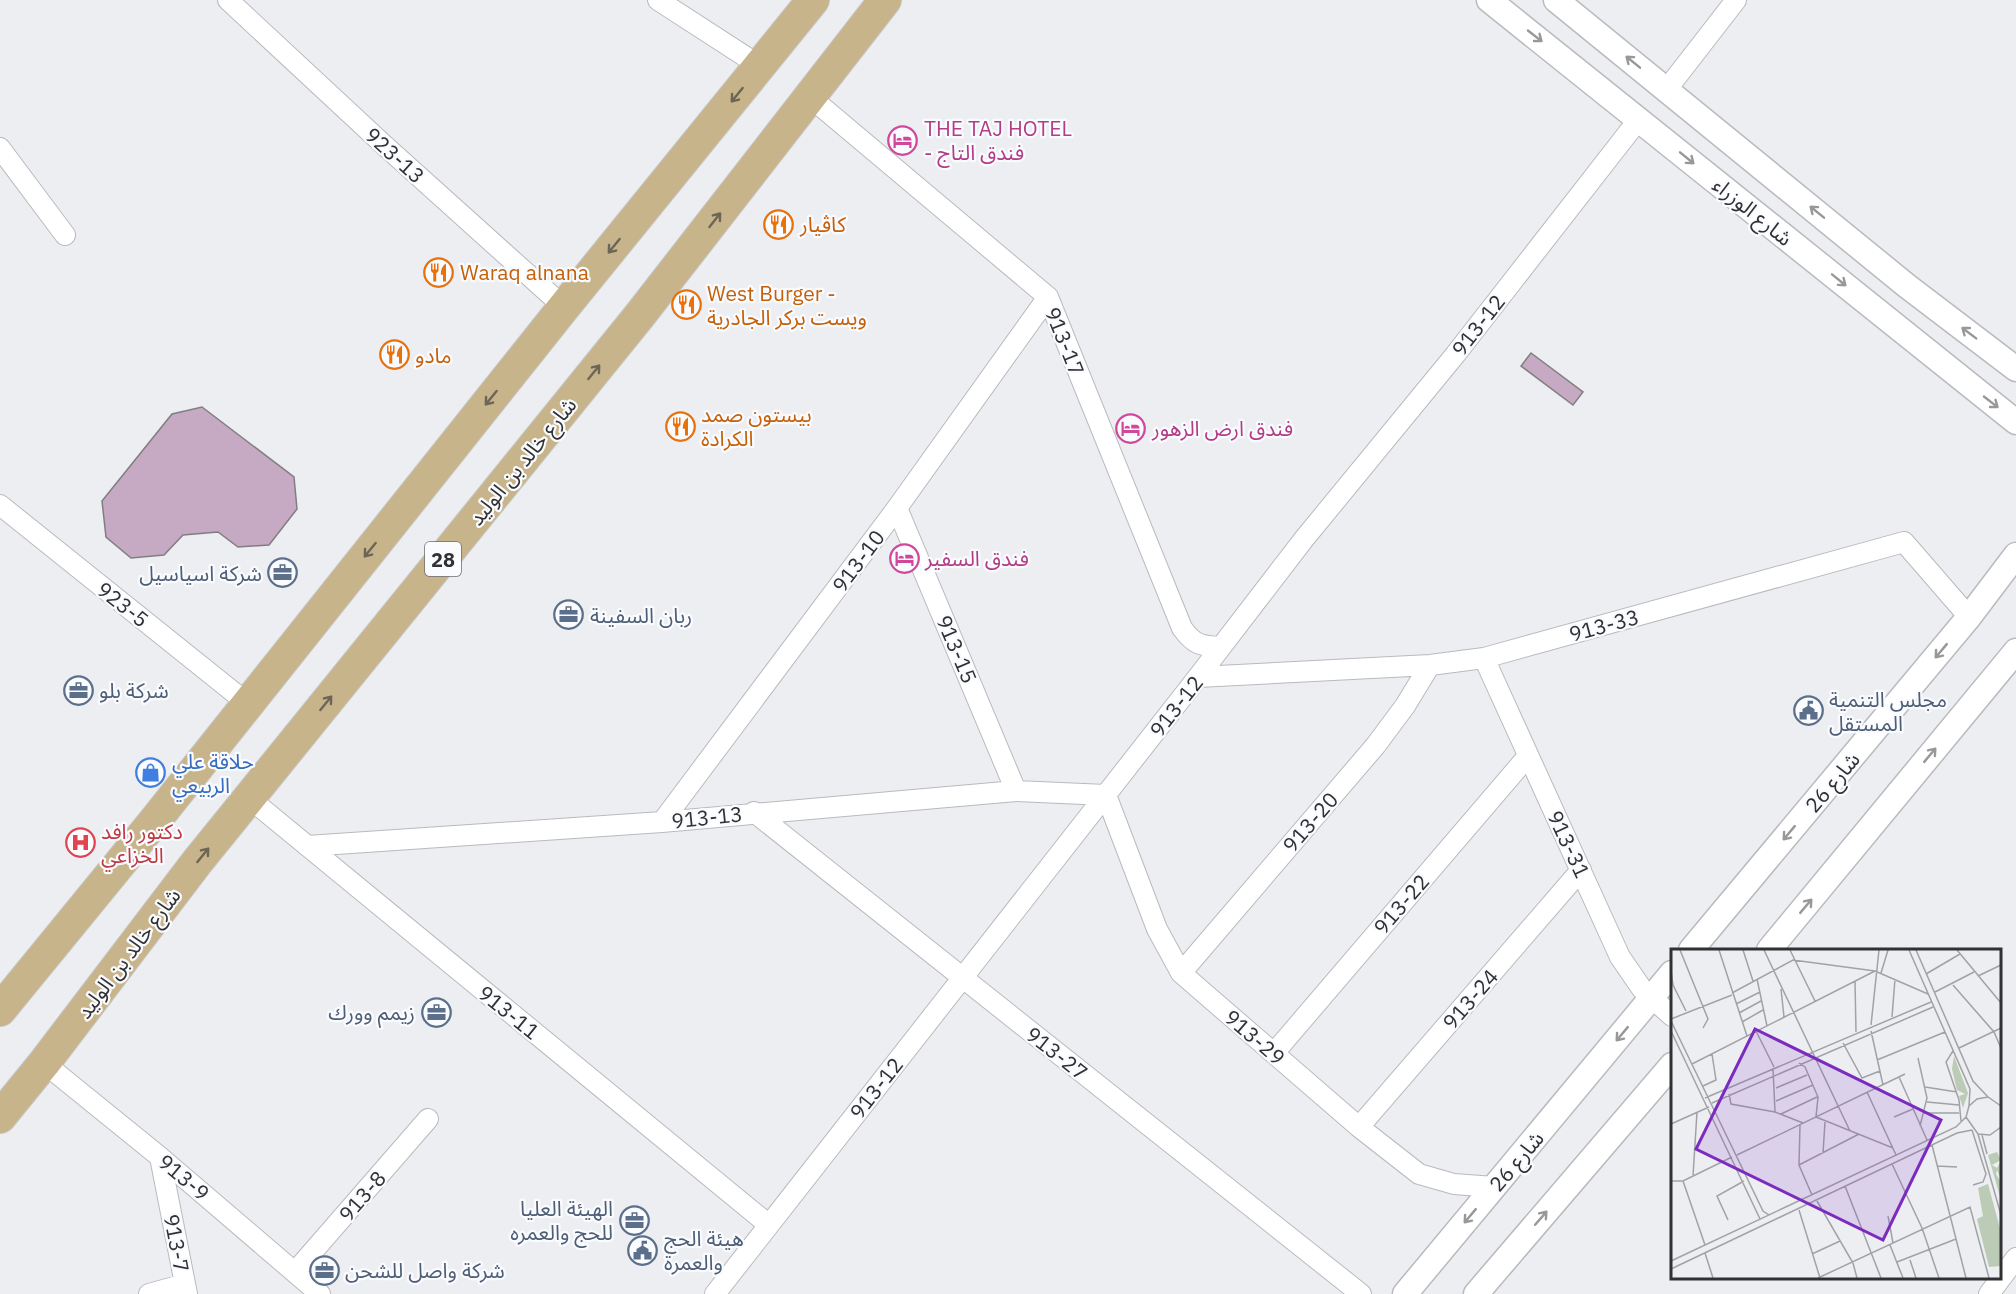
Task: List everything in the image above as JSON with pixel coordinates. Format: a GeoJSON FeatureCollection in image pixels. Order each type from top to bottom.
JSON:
{"type":"FeatureCollection","features":[{"type":"Feature","properties":{"kind":"main road"},"geometry":{"type":"LineString","coordinates":[[0,1010],[146,832],[564,307],[813,0]]}},
{"type":"Feature","properties":{"kind":"main road","name":"شارع خالد بن الوليد"},"geometry":{"type":"LineString","coordinates":[[0,1117],[44,1063],[197,862],[640,315],[885,0]]}},
{"type":"Feature","properties":{"kind":"street","name":"923-13"},"geometry":{"type":"LineString","coordinates":[[228,0],[384,145],[564,307]]}},
{"type":"Feature","properties":{"kind":"street"},"geometry":{"type":"LineString","coordinates":[[658,0],[760,66]]}},
{"type":"Feature","properties":{"kind":"street","name":"شارع الوزراء"},"geometry":{"type":"LineString","coordinates":[[1489,0],[2016,422]]}},
{"type":"Feature","properties":{"kind":"street","name":"شارع الوزراء"},"geometry":{"type":"LineString","coordinates":[[1556,0],[1907,286],[2016,369]]}},
{"type":"Feature","properties":{"kind":"street"},"geometry":{"type":"LineString","coordinates":[[1668,89],[1736,0]]}},
{"type":"Feature","properties":{"kind":"street","name":"913-17"},"geometry":{"type":"LineString","coordinates":[[810,97],[1048,297],[1182,628],[1191,641],[1205,646],[1221,647]]}},
{"type":"Feature","properties":{"kind":"street","name":"913-12"},"geometry":{"type":"LineString","coordinates":[[715,1294],[1304,539],[1455,356],[1639,119]]}},
{"type":"Feature","properties":{"kind":"street"},"geometry":{"type":"LineString","coordinates":[[0,148],[65,235]]}},
{"type":"Feature","properties":{"kind":"street"},"geometry":{"type":"LineString","coordinates":[[1879,313],[1907,286]]}},
{"type":"Feature","properties":{"kind":"street","name":"913-10"},"geometry":{"type":"LineString","coordinates":[[662,822],[897,508],[1048,297]]}},
{"type":"Feature","properties":{"kind":"street","name":"923-5"},"geometry":{"type":"LineString","coordinates":[[0,505],[248,702]]}},
{"type":"Feature","properties":{"kind":"street","name":"913-15"},"geometry":{"type":"LineString","coordinates":[[897,508],[1016,790]]}},
{"type":"Feature","properties":{"kind":"street","name":"913-33"},"geometry":{"type":"LineString","coordinates":[[1198,677],[1430,664],[1484,658],[1904,542],[1969,617]]}},
{"type":"Feature","properties":{"kind":"street","name":"شارع 26"},"geometry":{"type":"LineString","coordinates":[[1693,949],[1969,617],[2016,555]]}},
{"type":"Feature","properties":{"kind":"street"},"geometry":{"type":"LineString","coordinates":[[1771,949],[2016,651]]}},
{"type":"Feature","properties":{"kind":"street","name":"913-31"},"geometry":{"type":"LineString","coordinates":[[1484,658],[1620,957],[1634,979],[1671,1015]]}},
{"type":"Feature","properties":{"kind":"street","name":"913-20"},"geometry":{"type":"LineString","coordinates":[[1181,973],[1376,745],[1405,706],[1430,664]]}},
{"type":"Feature","properties":{"kind":"street","name":"913-22"},"geometry":{"type":"LineString","coordinates":[[1274,1053],[1528,756]]}},
{"type":"Feature","properties":{"kind":"street","name":"913-13"},"geometry":{"type":"LineString","coordinates":[[307,846],[662,822],[1016,790],[1106,795]]}},
{"type":"Feature","properties":{"kind":"street","name":"913-29"},"geometry":{"type":"LineString","coordinates":[[1106,795],[1157,929],[1181,973],[1359,1127],[1419,1174],[1454,1184],[1494,1187]]}},
{"type":"Feature","properties":{"kind":"street","name":"913-11"},"geometry":{"type":"LineString","coordinates":[[249,798],[769,1225]]}},
{"type":"Feature","properties":{"kind":"street","name":"913-27"},"geometry":{"type":"LineString","coordinates":[[754,812],[1361,1294]]}},
{"type":"Feature","properties":{"kind":"street","name":"913-24"},"geometry":{"type":"LineString","coordinates":[[1359,1127],[1581,870]]}},
{"type":"Feature","properties":{"kind":"street","name":"شارع 26"},"geometry":{"type":"LineString","coordinates":[[1405,1294],[1671,974]]}},
{"type":"Feature","properties":{"kind":"street","name":"913-9"},"geometry":{"type":"LineString","coordinates":[[44,1063],[160,1157],[320,1294]]}},
{"type":"Feature","properties":{"kind":"street"},"geometry":{"type":"LineString","coordinates":[[1476,1294],[1671,1066]]}},
{"type":"Feature","properties":{"kind":"street","name":"913-8"},"geometry":{"type":"LineString","coordinates":[[295,1272],[428,1119]]}},
{"type":"Feature","properties":{"kind":"street","name":"913-7"},"geometry":{"type":"LineString","coordinates":[[160,1157],[186,1289]]}},
{"type":"Feature","properties":{"kind":"street"},"geometry":{"type":"LineString","coordinates":[[2001,1274],[2016,1258]]}},
{"type":"Feature","properties":{"kind":"street"},"geometry":{"type":"LineString","coordinates":[[149,1294],[186,1289]]}},
{"type":"Feature","properties":{"kind":"building"},"geometry":{"type":"Polygon","coordinates":[[[1531,353],[1583,392],[1573,405],[1521,366],[1531,353]]]}},
{"type":"Feature","properties":{"kind":"building"},"geometry":{"type":"Polygon","coordinates":[[[202,407],[294,477],[297,509],[269,545],[238,547],[218,532],[183,535],[164,555],[131,558],[106,537],[102,501],[172,414],[202,407]]]}},
{"type":"Feature","properties":{"kind":"place","name":"THE TAJ HOTEL - فندق التاج"},"geometry":{"type":"Point","coordinates":[903,140]}},
{"type":"Feature","properties":{"kind":"place","name":"كاڤيار"},"geometry":{"type":"Point","coordinates":[779,224]}},
{"type":"Feature","properties":{"kind":"place","name":"Waraq alnana"},"geometry":{"type":"Point","coordinates":[439,272]}},
{"type":"Feature","properties":{"kind":"place","name":"West Burger - ويست بركر الجادرية"},"geometry":{"type":"Point","coordinates":[686,305]}},
{"type":"Feature","properties":{"kind":"place","name":"مادو"},"geometry":{"type":"Point","coordinates":[394,355]}},
{"type":"Feature","properties":{"kind":"place","name":"بيستون صمد الكرادة"},"geometry":{"type":"Point","coordinates":[680,426]}},
{"type":"Feature","properties":{"kind":"place","name":"فندق ارض الزهور"},"geometry":{"type":"Point","coordinates":[1131,428]}},
{"type":"Feature","properties":{"kind":"place","name":"فندق السفير"},"geometry":{"type":"Point","coordinates":[904,558]}},
{"type":"Feature","properties":{"kind":"place","name":"شركة اسياسيل"},"geometry":{"type":"Point","coordinates":[283,573]}},
{"type":"Feature","properties":{"kind":"place","name":"ربان السفينة"},"geometry":{"type":"Point","coordinates":[569,615]}},
{"type":"Feature","properties":{"kind":"place","name":"شركة بلو"},"geometry":{"type":"Point","coordinates":[78,690]}},
{"type":"Feature","properties":{"kind":"place","name":"مجلس التنمية المستقل"},"geometry":{"type":"Point","coordinates":[1808,711]}},
{"type":"Feature","properties":{"kind":"place","name":"حلاقة علي الربيعي"},"geometry":{"type":"Point","coordinates":[151,773]}},
{"type":"Feature","properties":{"kind":"place","name":"دكتور رافد الخزاعي"},"geometry":{"type":"Point","coordinates":[80,843]}},
{"type":"Feature","properties":{"kind":"place","name":"زيمم وورك"},"geometry":{"type":"Point","coordinates":[436,1012]}},
{"type":"Feature","properties":{"kind":"place","name":"الهيئة العليا للحج والعمره"},"geometry":{"type":"Point","coordinates":[634,1220]}},
{"type":"Feature","properties":{"kind":"place","name":"هيئة الحج والعمرة"},"geometry":{"type":"Point","coordinates":[643,1250]}},
{"type":"Feature","properties":{"kind":"place","name":"شركة واصل للشحن"},"geometry":{"type":"Point","coordinates":[324,1270]}}]}
